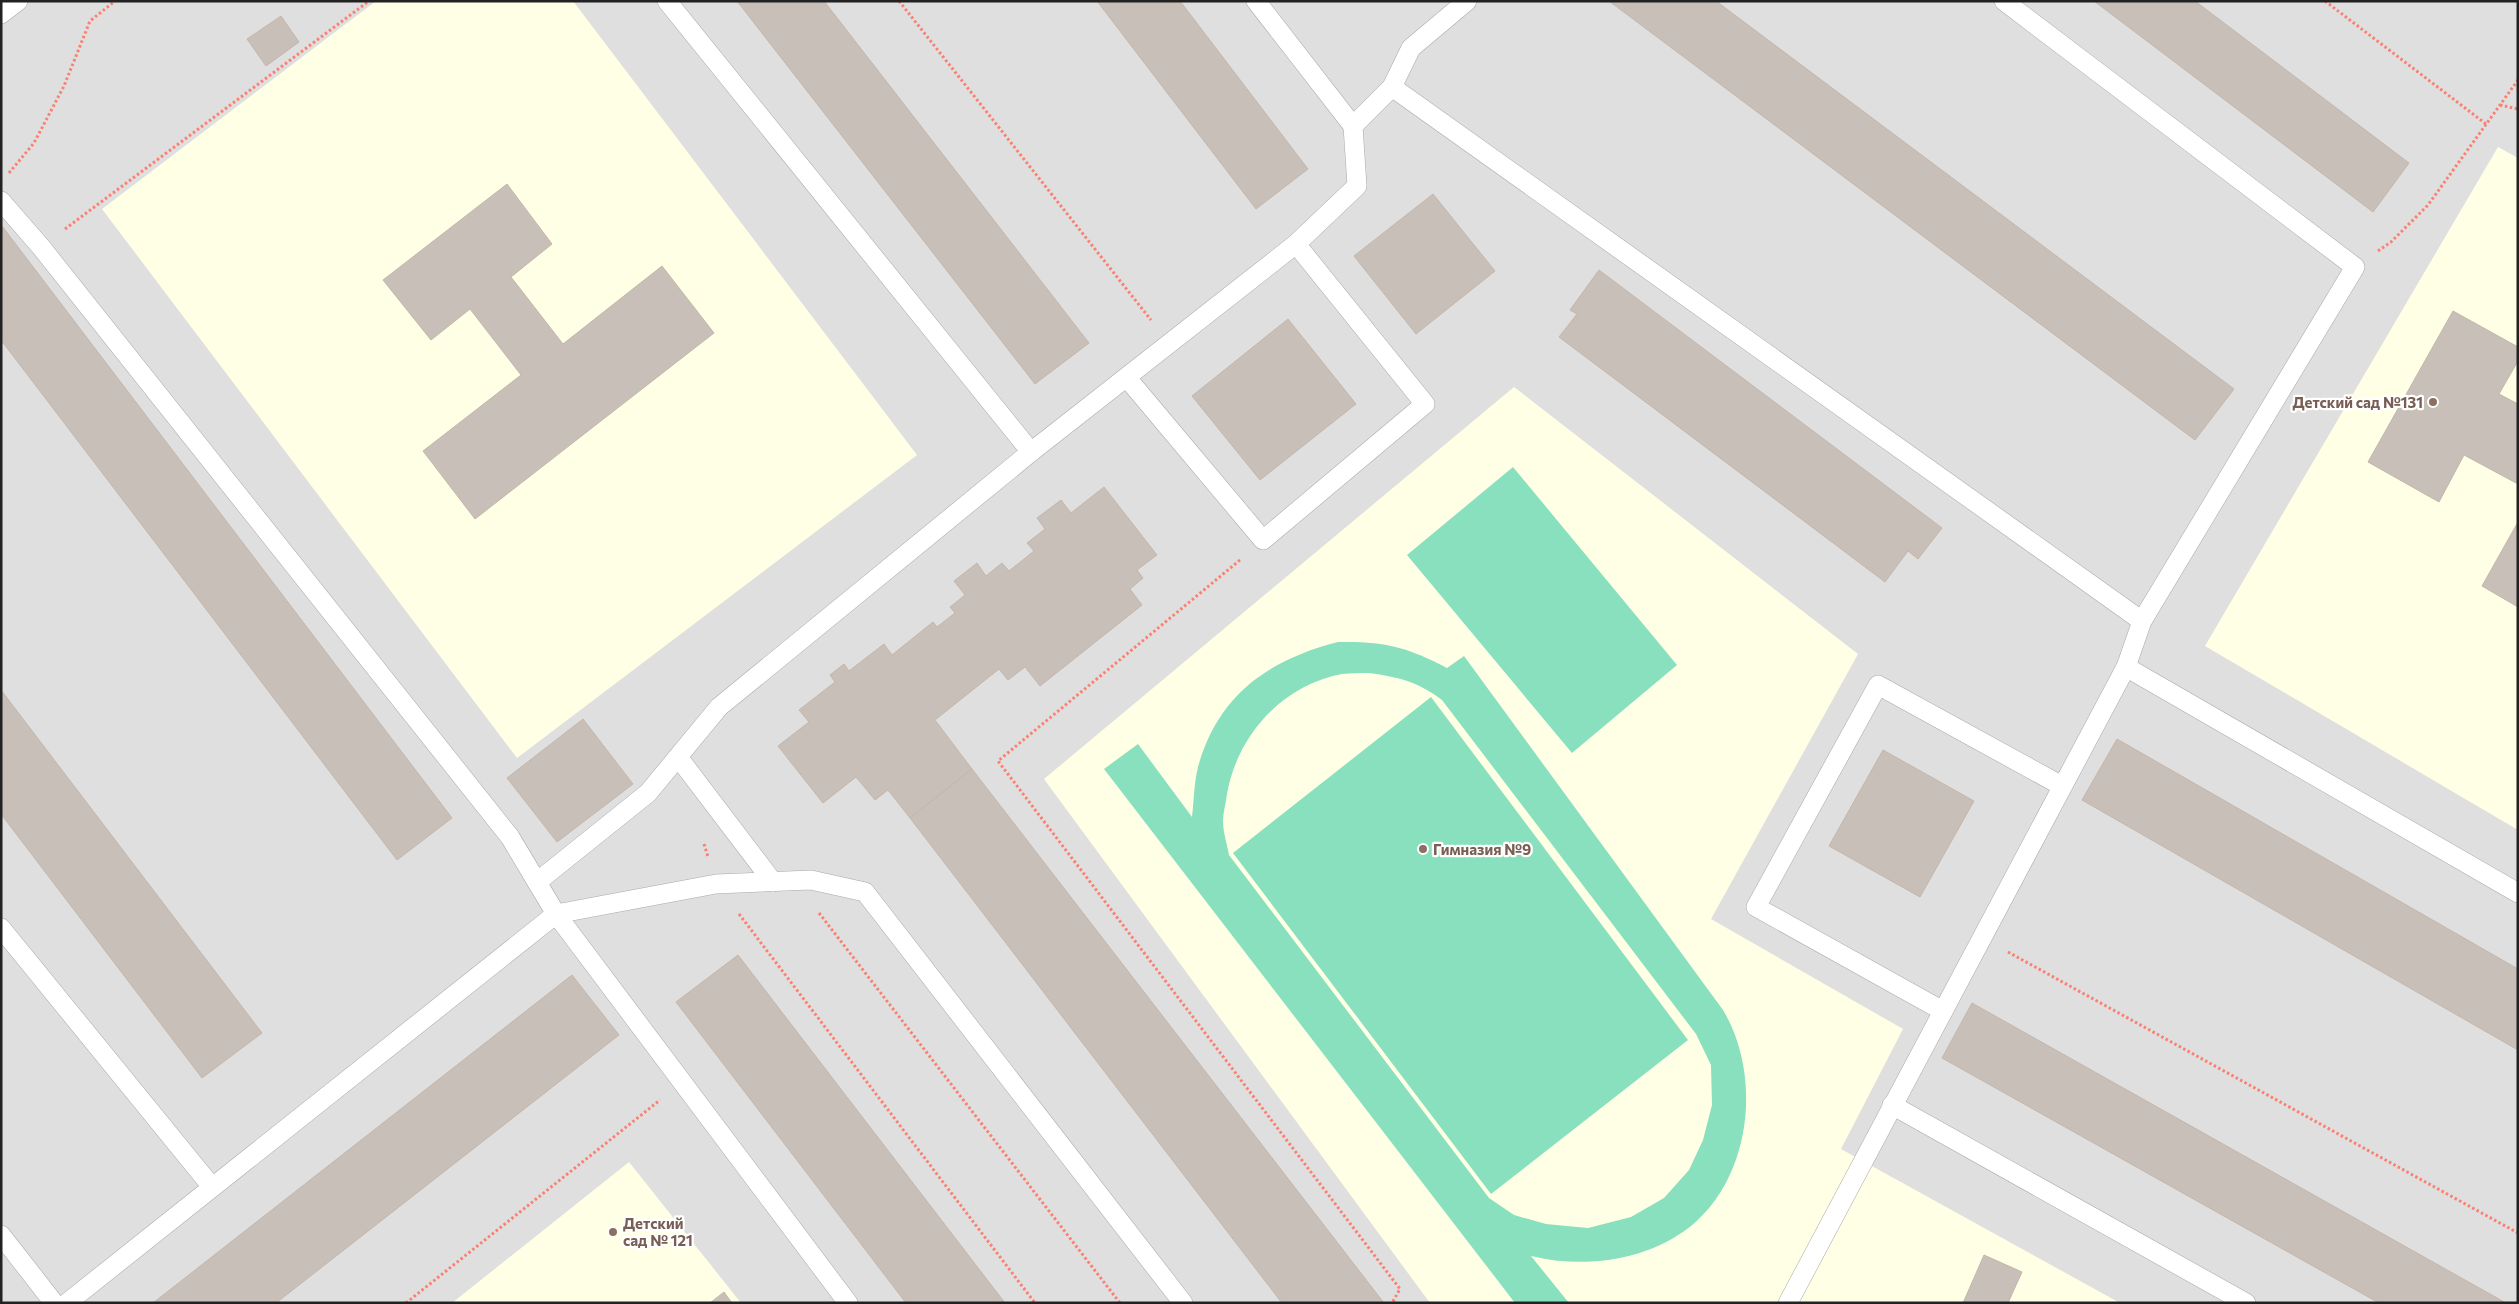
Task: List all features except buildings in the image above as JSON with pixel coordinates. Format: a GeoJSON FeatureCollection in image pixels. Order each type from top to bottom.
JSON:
{"type":"FeatureCollection","features":[{"type":"Feature","properties":{"kind":"lane"},"geometry":{"type":"LineString","coordinates":[[1,14],[18,1]]}},
{"type":"Feature","properties":{"kind":"lane"},"geometry":{"type":"LineString","coordinates":[[668,1],[1031,452]]}},
{"type":"Feature","properties":{"kind":"lane"},"geometry":{"type":"LineString","coordinates":[[537,882],[648,792],[719,707],[1031,452],[1296,244],[1358,186],[1354,126],[1256,1]]}},
{"type":"Feature","properties":{"kind":"lane"},"geometry":{"type":"LineString","coordinates":[[1354,126],[1392,87],[1411,48],[1467,1]]}},
{"type":"Feature","properties":{"kind":"lane"},"geometry":{"type":"LineString","coordinates":[[1788,1303],[2126,667],[2142,621],[2355,268],[2004,1]]}},
{"type":"Feature","properties":{"kind":"lane"},"geometry":{"type":"LineString","coordinates":[[1392,87],[2142,621]]}},
{"type":"Feature","properties":{"kind":"lane"},"geometry":{"type":"LineString","coordinates":[[1,201],[41,248],[510,837],[556,914],[848,1303]]}},
{"type":"Feature","properties":{"kind":"lane"},"geometry":{"type":"LineString","coordinates":[[1127,378],[1263,540],[1425,404],[1296,244]]}},
{"type":"Feature","properties":{"kind":"lane"},"geometry":{"type":"LineString","coordinates":[[2126,667],[2518,893]]}},
{"type":"Feature","properties":{"kind":"lane"},"geometry":{"type":"LineString","coordinates":[[1942,1011],[1756,907],[1878,685],[2062,786]]}},
{"type":"Feature","properties":{"kind":"lane"},"geometry":{"type":"LineString","coordinates":[[678,757],[773,882]]}},
{"type":"Feature","properties":{"kind":"lane"},"geometry":{"type":"LineString","coordinates":[[67,1303],[556,914],[716,884],[811,880],[865,892],[1182,1303]]}},
{"type":"Feature","properties":{"kind":"lane"},"geometry":{"type":"LineString","coordinates":[[1,928],[212,1187]]}},
{"type":"Feature","properties":{"kind":"lane"},"geometry":{"type":"LineString","coordinates":[[1892,1106],[2246,1303]]}},
{"type":"Feature","properties":{"kind":"lane"},"geometry":{"type":"LineString","coordinates":[[1,1235],[54,1303]]}},
{"type":"Feature","properties":{"kind":"path"},"geometry":{"type":"LineString","coordinates":[[7,177],[34,143],[64,86],[90,21],[116,1]]}},
{"type":"Feature","properties":{"kind":"path"},"geometry":{"type":"LineString","coordinates":[[41,248],[369,1]]}},
{"type":"Feature","properties":{"kind":"path"},"geometry":{"type":"LineString","coordinates":[[899,1],[1170,344]]}},
{"type":"Feature","properties":{"kind":"path"},"geometry":{"type":"LineString","coordinates":[[2325,1],[2486,124]]}},
{"type":"Feature","properties":{"kind":"path"},"geometry":{"type":"LineString","coordinates":[[2355,268],[2391,242],[2428,205],[2518,80]]}},
{"type":"Feature","properties":{"kind":"path"},"geometry":{"type":"LineString","coordinates":[[2500,105],[2518,109]]}},
{"type":"Feature","properties":{"kind":"path"},"geometry":{"type":"LineString","coordinates":[[1263,540],[998,761],[1400,1289],[1392,1303]]}},
{"type":"Feature","properties":{"kind":"path"},"geometry":{"type":"LineString","coordinates":[[702,839],[716,884],[1035,1303]]}},
{"type":"Feature","properties":{"kind":"path"},"geometry":{"type":"LineString","coordinates":[[794,881],[1120,1303]]}},
{"type":"Feature","properties":{"kind":"path"},"geometry":{"type":"LineString","coordinates":[[1982,937],[2518,1233]]}},
{"type":"Feature","properties":{"kind":"path"},"geometry":{"type":"LineString","coordinates":[[406,1303],[682,1082]]}},
{"type":"Feature","properties":{"kind":"shaded area"},"geometry":{"type":"Polygon","coordinates":[[[1,1],[2518,1],[2518,1303],[1,1303],[1,1]]]}},
{"type":"Feature","properties":{"kind":"shaded area"},"geometry":{"type":"Polygon","coordinates":[[[376,1],[573,1],[917,455],[517,758],[102,209],[376,1]]]}},
{"type":"Feature","properties":{"kind":"shaded area","name":"Детский сад №131"},"geometry":{"type":"Polygon","coordinates":[[[2498,147],[2518,158],[2518,830],[2205,646],[2498,147]]]}},
{"type":"Feature","properties":{"kind":"shaded area","name":"Гимназия №9"},"geometry":{"type":"Polygon","coordinates":[[[1514,387],[1858,654],[1711,919],[1903,1029],[1841,1149],[2120,1303],[1430,1303],[1044,779],[1514,387]]]}},
{"type":"Feature","properties":{"kind":"shaded area","name":"Детский сад № 121"},"geometry":{"type":"Polygon","coordinates":[[[629,1162],[741,1303],[452,1303],[629,1162]]]}},
{"type":"Feature","properties":{"kind":"green space"},"geometry":{"type":"Polygon","coordinates":[[[1513,467],[1677,665],[1572,753],[1407,555],[1513,467]]]}},
{"type":"Feature","properties":{"kind":"green space"},"geometry":{"type":"Polygon","coordinates":[[[1338,642],[1382,644],[1407,650],[1447,668],[1464,656],[1723,1010],[1735,1036],[1743,1064],[1746,1094],[1744,1124],[1738,1153],[1727,1180],[1711,1205],[1691,1226],[1674,1238],[1655,1247],[1614,1259],[1593,1261],[1572,1262],[1531,1256],[1569,1303],[1515,1303],[1104,769],[1138,744],[1192,817],[1198,767],[1207,742],[1218,720],[1249,684],[1268,670],[1289,659],[1338,642]],[[1369,673],[1342,674],[1320,680],[1300,689],[1266,716],[1252,733],[1232,773],[1223,818],[1229,855],[1489,1198],[1514,1215],[1546,1224],[1588,1228],[1631,1217],[1664,1198],[1689,1170],[1703,1140],[1712,1105],[1711,1065],[1696,1034],[1442,700],[1416,685],[1369,673]]]}},
{"type":"Feature","properties":{"kind":"green space"},"geometry":{"type":"Polygon","coordinates":[[[1431,697],[1688,1040],[1491,1194],[1233,853],[1431,697]]]}},
{"type":"Feature","properties":{"kind":"place","name":"Детский сад №131"},"geometry":{"type":"Point","coordinates":[2433,402]}},
{"type":"Feature","properties":{"kind":"place","name":"Гимназия №9"},"geometry":{"type":"Point","coordinates":[1423,849]}},
{"type":"Feature","properties":{"kind":"place","name":"Детский сад № 121"},"geometry":{"type":"Point","coordinates":[613,1232]}}]}
